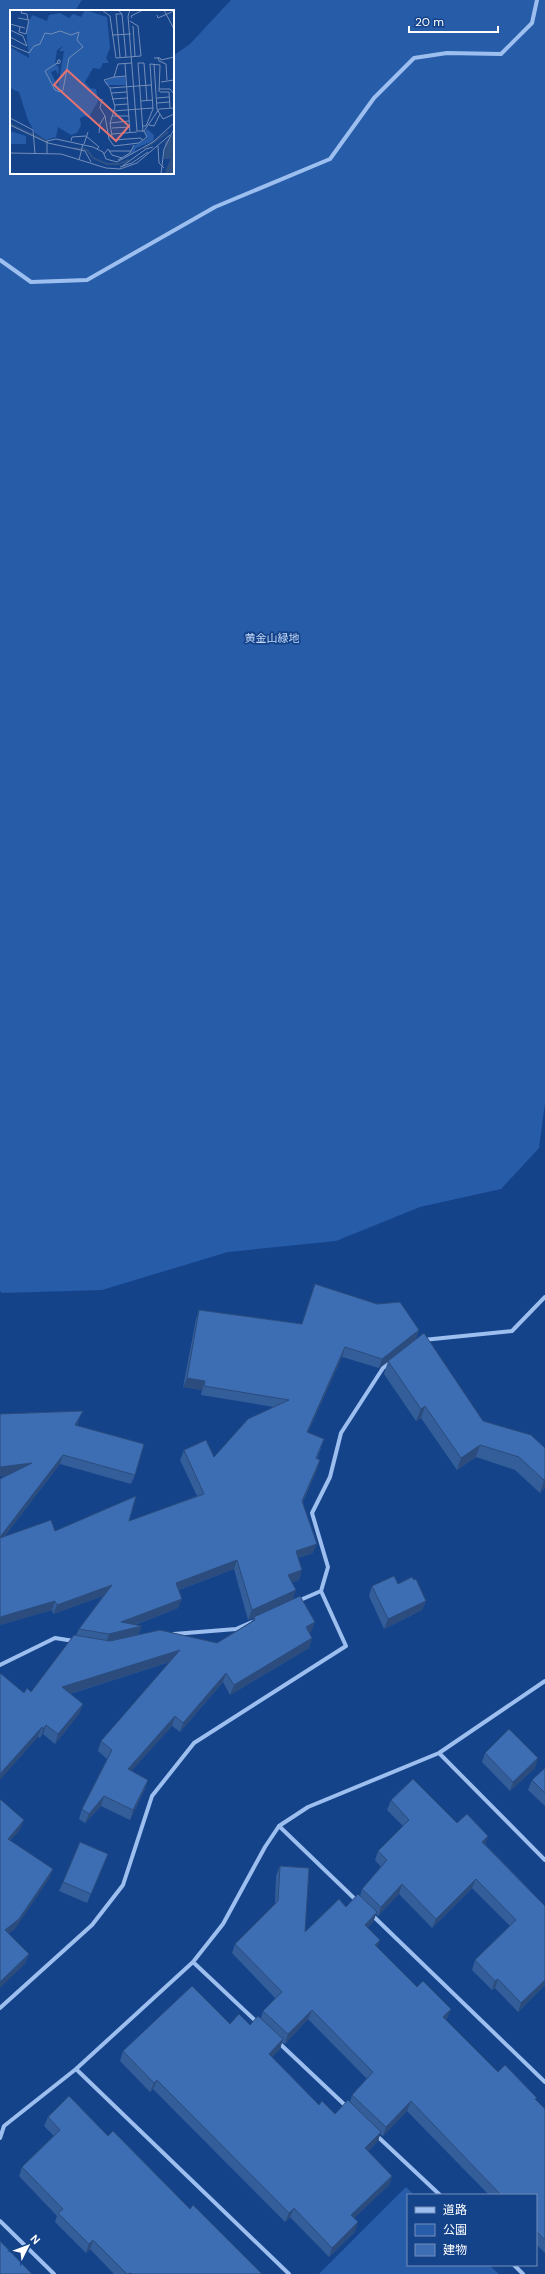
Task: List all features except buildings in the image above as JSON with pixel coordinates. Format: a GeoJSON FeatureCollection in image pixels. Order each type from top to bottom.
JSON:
{"type":"FeatureCollection","features":[{"type":"Feature","properties":{"kind":"street"},"geometry":{"type":"LineString","coordinates":[[0,260],[31,282],[86,280],[215,207],[330,159],[374,98],[414,58],[447,53],[501,54],[532,23],[537,0]]}},
{"type":"Feature","properties":{"kind":"street"},"geometry":{"type":"LineString","coordinates":[[421,1340],[512,1332],[545,1297]]}},
{"type":"Feature","properties":{"kind":"street"},"geometry":{"type":"LineString","coordinates":[[0,2008],[92,1925],[123,1885],[152,1796],[194,1743],[346,1646],[321,1591],[328,1567],[312,1513],[330,1477],[341,1433],[383,1368],[396,1359]]}},
{"type":"Feature","properties":{"kind":"street"},"geometry":{"type":"LineString","coordinates":[[293,1604],[321,1591]]}},
{"type":"Feature","properties":{"kind":"street"},"geometry":{"type":"LineString","coordinates":[[169,1635],[236,1629],[257,1620]]}},
{"type":"Feature","properties":{"kind":"street"},"geometry":{"type":"LineString","coordinates":[[0,1665],[55,1638],[77,1642]]}},
{"type":"Feature","properties":{"kind":"street"},"geometry":{"type":"LineString","coordinates":[[0,2138],[4,2126],[76,2069],[193,1962],[223,1924],[265,1847],[279,1826],[308,1807],[438,1754],[545,1681]]}},
{"type":"Feature","properties":{"kind":"street"},"geometry":{"type":"LineString","coordinates":[[438,1754],[545,1860]]}},
{"type":"Feature","properties":{"kind":"street"},"geometry":{"type":"LineString","coordinates":[[279,1826],[358,1902]]}},
{"type":"Feature","properties":{"kind":"street"},"geometry":{"type":"LineString","coordinates":[[370,1913],[545,2082]]}},
{"type":"Feature","properties":{"kind":"street"},"geometry":{"type":"LineString","coordinates":[[193,1962],[262,2027]]}},
{"type":"Feature","properties":{"kind":"street"},"geometry":{"type":"LineString","coordinates":[[274,2038],[354,2114]]}},
{"type":"Feature","properties":{"kind":"street"},"geometry":{"type":"LineString","coordinates":[[76,2069],[289,2274]]}},
{"type":"Feature","properties":{"kind":"street"},"geometry":{"type":"LineString","coordinates":[[371,2130],[439,2194]]}},
{"type":"Feature","properties":{"kind":"street"},"geometry":{"type":"LineString","coordinates":[[0,2221],[54,2274]]}},
{"type":"Feature","properties":{"kind":"street"},"geometry":{"type":"LineString","coordinates":[[515,2266],[523,2274]]}},
{"type":"Feature","properties":{"kind":"green space","name":"黄金山緑地"},"geometry":{"type":"Polygon","coordinates":[[[0,0],[82,0],[76,10],[10,10],[10,174],[174,174],[174,55],[190,44],[231,0],[545,0],[545,1103],[539,1148],[501,1189],[420,1207],[336,1241],[228,1252],[102,1290],[2,1293],[0,1291],[0,0]]]}},
{"type":"Feature","properties":{"kind":"green space"},"geometry":{"type":"Polygon","coordinates":[[[406,2187],[413,2194],[407,2194],[407,2266],[490,2266],[499,2274],[319,2274],[406,2187]]]}}]}
